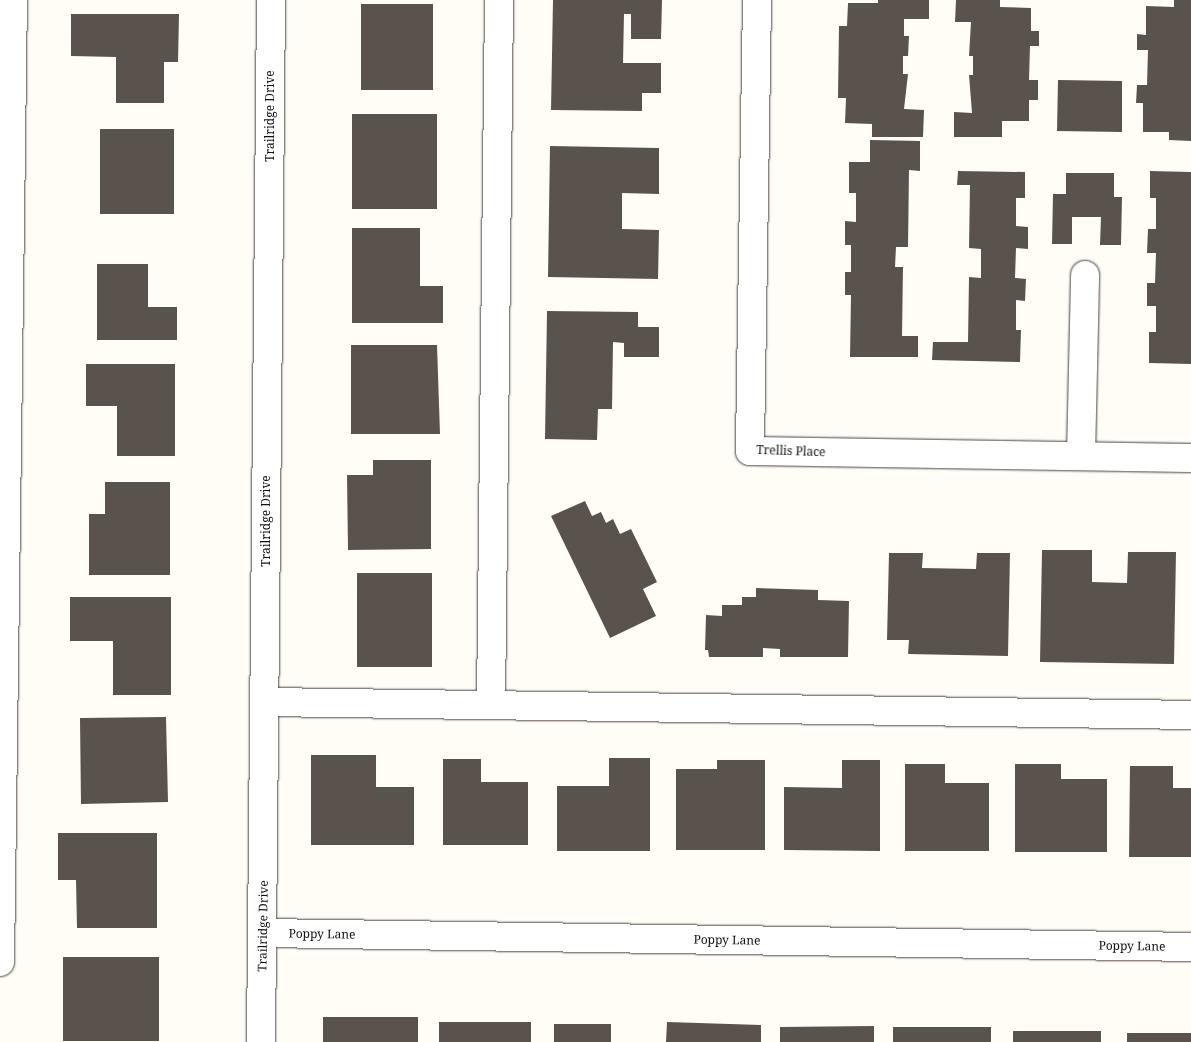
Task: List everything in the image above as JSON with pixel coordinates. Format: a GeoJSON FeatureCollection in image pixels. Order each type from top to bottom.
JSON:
{"type":"FeatureCollection","features":[{"type":"Feature","properties":{"kind":"street"},"geometry":{"type":"LineString","coordinates":[[0,962],[12,0]]}},
{"type":"Feature","properties":{"kind":"street","name":"Trailridge Drive"},"geometry":{"type":"LineString","coordinates":[[261,1042],[271,0]]}},
{"type":"Feature","properties":{"kind":"street"},"geometry":{"type":"LineString","coordinates":[[491,706],[499,0]]}},
{"type":"Feature","properties":{"kind":"street","name":"Trellis Place"},"geometry":{"type":"LineString","coordinates":[[757,0],[750,451],[1191,458]]}},
{"type":"Feature","properties":{"kind":"street"},"geometry":{"type":"LineString","coordinates":[[1081,456],[1085,274]]}},
{"type":"Feature","properties":{"kind":"street"},"geometry":{"type":"LineString","coordinates":[[265,702],[1191,715]]}},
{"type":"Feature","properties":{"kind":"street","name":"Poppy Lane"},"geometry":{"type":"LineString","coordinates":[[263,933],[1191,947]]}},
{"type":"Feature","properties":{"kind":"building"},"geometry":{"type":"Polygon","coordinates":[[[553,0],[662,0],[661,39],[631,39],[631,14],[624,14],[623,63],[661,63],[661,93],[642,93],[642,111],[551,110],[553,0]]]}},
{"type":"Feature","properties":{"kind":"building"},"geometry":{"type":"Polygon","coordinates":[[[878,0],[929,0],[929,19],[904,19],[904,36],[909,36],[908,56],[903,56],[903,74],[908,74],[904,109],[924,110],[923,137],[872,137],[872,124],[845,123],[846,98],[838,98],[839,26],[847,26],[848,3],[878,3],[878,0]]]}},
{"type":"Feature","properties":{"kind":"building"},"geometry":{"type":"Polygon","coordinates":[[[956,0],[1000,0],[1000,7],[1031,8],[1031,31],[1039,31],[1039,46],[1030,46],[1029,80],[1038,80],[1038,100],[1029,100],[1029,121],[1002,121],[1002,137],[954,137],[954,112],[972,113],[969,75],[973,75],[973,56],[969,56],[971,22],[955,22],[956,0]]]}},
{"type":"Feature","properties":{"kind":"building"},"geometry":{"type":"Polygon","coordinates":[[[1174,0],[1191,0],[1191,141],[1169,140],[1169,132],[1143,132],[1143,103],[1136,103],[1137,85],[1147,85],[1148,50],[1137,50],[1137,34],[1146,35],[1146,6],[1174,7],[1174,0]]]}},
{"type":"Feature","properties":{"kind":"building"},"geometry":{"type":"Polygon","coordinates":[[[361,4],[433,4],[433,90],[361,90],[361,4]]]}},
{"type":"Feature","properties":{"kind":"building"},"geometry":{"type":"Polygon","coordinates":[[[71,14],[179,14],[178,62],[164,62],[164,103],[116,103],[116,57],[71,56],[71,14]]]}},
{"type":"Feature","properties":{"kind":"building"},"geometry":{"type":"Polygon","coordinates":[[[1058,80],[1122,81],[1122,132],[1057,131],[1058,80]]]}},
{"type":"Feature","properties":{"kind":"building"},"geometry":{"type":"Polygon","coordinates":[[[352,114],[437,114],[437,209],[352,209],[352,114]]]}},
{"type":"Feature","properties":{"kind":"building"},"geometry":{"type":"Polygon","coordinates":[[[100,129],[174,129],[174,214],[100,214],[100,129]]]}},
{"type":"Feature","properties":{"kind":"building"},"geometry":{"type":"Polygon","coordinates":[[[870,140],[920,141],[920,171],[909,170],[908,247],[896,247],[895,267],[903,267],[902,336],[918,336],[918,357],[850,357],[851,295],[845,295],[845,272],[851,272],[851,245],[845,245],[845,221],[856,222],[856,193],[849,193],[849,162],[870,162],[870,140]]]}},
{"type":"Feature","properties":{"kind":"building"},"geometry":{"type":"Polygon","coordinates":[[[550,146],[659,148],[659,194],[622,193],[622,229],[659,230],[658,279],[548,277],[550,146]]]}},
{"type":"Feature","properties":{"kind":"building"},"geometry":{"type":"Polygon","coordinates":[[[958,171],[1025,172],[1025,198],[1016,198],[1016,226],[1028,227],[1028,249],[1016,248],[1015,278],[1026,279],[1025,301],[1016,300],[1016,330],[1021,330],[1020,362],[932,360],[933,342],[968,342],[969,277],[981,278],[981,249],[969,248],[970,185],[957,185],[958,171]]]}},
{"type":"Feature","properties":{"kind":"building"},"geometry":{"type":"Polygon","coordinates":[[[1150,171],[1191,172],[1191,364],[1149,363],[1149,332],[1156,332],[1156,306],[1147,306],[1147,283],[1155,283],[1156,253],[1147,253],[1148,229],[1156,229],[1156,198],[1150,198],[1150,171]]]}},
{"type":"Feature","properties":{"kind":"building"},"geometry":{"type":"Polygon","coordinates":[[[1066,173],[1114,173],[1114,197],[1122,197],[1121,245],[1100,245],[1101,217],[1072,217],[1072,244],[1052,244],[1053,194],[1066,194],[1066,173]]]}},
{"type":"Feature","properties":{"kind":"building"},"geometry":{"type":"Polygon","coordinates":[[[352,228],[420,228],[420,286],[443,286],[443,323],[352,323],[352,228]]]}},
{"type":"Feature","properties":{"kind":"building"},"geometry":{"type":"Polygon","coordinates":[[[97,264],[148,264],[148,307],[177,307],[177,340],[97,340],[97,264]]]}},
{"type":"Feature","properties":{"kind":"building"},"geometry":{"type":"Polygon","coordinates":[[[547,311],[638,312],[638,327],[659,327],[659,357],[624,357],[624,343],[613,342],[612,409],[598,409],[597,440],[545,439],[547,311]]]}},
{"type":"Feature","properties":{"kind":"building"},"geometry":{"type":"Polygon","coordinates":[[[351,345],[437,345],[440,434],[351,434],[351,345]]]}},
{"type":"Feature","properties":{"kind":"building"},"geometry":{"type":"Polygon","coordinates":[[[86,364],[175,364],[175,456],[117,456],[117,406],[86,406],[86,364]]]}},
{"type":"Feature","properties":{"kind":"building"},"geometry":{"type":"Polygon","coordinates":[[[373,460],[431,460],[431,549],[348,550],[347,475],[373,475],[373,460]]]}},
{"type":"Feature","properties":{"kind":"building"},"geometry":{"type":"Polygon","coordinates":[[[105,482],[170,482],[170,575],[89,575],[89,514],[105,514],[105,482]]]}},
{"type":"Feature","properties":{"kind":"building"},"geometry":{"type":"Polygon","coordinates":[[[585,501],[592,516],[601,512],[606,523],[613,519],[620,534],[631,529],[657,582],[643,589],[656,616],[610,638],[551,516],[585,501]]]}},
{"type":"Feature","properties":{"kind":"building"},"geometry":{"type":"Polygon","coordinates":[[[1042,550],[1092,550],[1092,582],[1127,583],[1128,552],[1176,552],[1174,664],[1040,662],[1042,550]]]}},
{"type":"Feature","properties":{"kind":"building"},"geometry":{"type":"Polygon","coordinates":[[[889,553],[923,553],[922,568],[976,569],[977,553],[1010,553],[1008,656],[908,654],[909,640],[887,640],[889,553]]]}},
{"type":"Feature","properties":{"kind":"building"},"geometry":{"type":"Polygon","coordinates":[[[357,573],[432,573],[432,667],[357,667],[357,573]]]}},
{"type":"Feature","properties":{"kind":"building"},"geometry":{"type":"Polygon","coordinates":[[[756,588],[818,590],[818,600],[849,601],[848,657],[780,657],[780,649],[763,648],[763,657],[709,657],[708,650],[705,650],[706,615],[722,616],[722,605],[742,605],[742,597],[756,597],[756,588]]]}},
{"type":"Feature","properties":{"kind":"building"},"geometry":{"type":"Polygon","coordinates":[[[70,597],[171,597],[171,695],[113,695],[113,641],[70,641],[70,597]]]}},
{"type":"Feature","properties":{"kind":"building"},"geometry":{"type":"Polygon","coordinates":[[[166,717],[168,802],[81,804],[80,718],[166,717]]]}},
{"type":"Feature","properties":{"kind":"building"},"geometry":{"type":"Polygon","coordinates":[[[311,755],[376,755],[376,787],[414,787],[414,845],[311,845],[311,755]]]}},
{"type":"Feature","properties":{"kind":"building"},"geometry":{"type":"Polygon","coordinates":[[[609,758],[650,758],[650,851],[557,851],[557,786],[609,786],[609,758]]]}},
{"type":"Feature","properties":{"kind":"building"},"geometry":{"type":"Polygon","coordinates":[[[443,759],[481,759],[481,782],[528,782],[528,845],[443,845],[443,759]]]}},
{"type":"Feature","properties":{"kind":"building"},"geometry":{"type":"Polygon","coordinates":[[[717,760],[765,760],[765,850],[676,850],[676,769],[717,769],[717,760]]]}},
{"type":"Feature","properties":{"kind":"building"},"geometry":{"type":"Polygon","coordinates":[[[842,760],[880,760],[880,851],[784,850],[784,787],[842,788],[842,760]]]}},
{"type":"Feature","properties":{"kind":"building"},"geometry":{"type":"Polygon","coordinates":[[[905,764],[945,764],[945,783],[989,783],[989,851],[905,851],[905,764]]]}},
{"type":"Feature","properties":{"kind":"building"},"geometry":{"type":"Polygon","coordinates":[[[1015,764],[1061,764],[1061,779],[1107,779],[1107,852],[1015,852],[1015,764]]]}},
{"type":"Feature","properties":{"kind":"building"},"geometry":{"type":"Polygon","coordinates":[[[1130,766],[1173,766],[1173,788],[1191,788],[1191,857],[1129,857],[1130,766]]]}},
{"type":"Feature","properties":{"kind":"building"},"geometry":{"type":"Polygon","coordinates":[[[58,833],[157,833],[157,928],[77,928],[76,880],[58,880],[58,833]]]}},
{"type":"Feature","properties":{"kind":"building"},"geometry":{"type":"Polygon","coordinates":[[[63,957],[159,957],[159,1041],[63,1041],[63,957]]]}},
{"type":"Feature","properties":{"kind":"building"},"geometry":{"type":"Polygon","coordinates":[[[323,1017],[418,1017],[418,1042],[323,1042],[323,1017]]]}},
{"type":"Feature","properties":{"kind":"building"},"geometry":{"type":"Polygon","coordinates":[[[439,1022],[531,1022],[531,1042],[439,1042],[439,1022]]]}},
{"type":"Feature","properties":{"kind":"building"},"geometry":{"type":"Polygon","coordinates":[[[667,1022],[761,1025],[761,1042],[666,1042],[667,1022]]]}},
{"type":"Feature","properties":{"kind":"building"},"geometry":{"type":"Polygon","coordinates":[[[554,1024],[611,1024],[611,1042],[554,1042],[554,1024]]]}},
{"type":"Feature","properties":{"kind":"building"},"geometry":{"type":"Polygon","coordinates":[[[874,1026],[874,1042],[780,1042],[780,1027],[874,1026]]]}},
{"type":"Feature","properties":{"kind":"building"},"geometry":{"type":"Polygon","coordinates":[[[893,1027],[991,1027],[991,1042],[893,1042],[893,1027]]]}},
{"type":"Feature","properties":{"kind":"building"},"geometry":{"type":"Polygon","coordinates":[[[1013,1031],[1101,1031],[1101,1042],[1013,1042],[1013,1031]]]}},
{"type":"Feature","properties":{"kind":"building"},"geometry":{"type":"Polygon","coordinates":[[[1127,1033],[1191,1033],[1191,1042],[1127,1042],[1127,1033]]]}}]}
